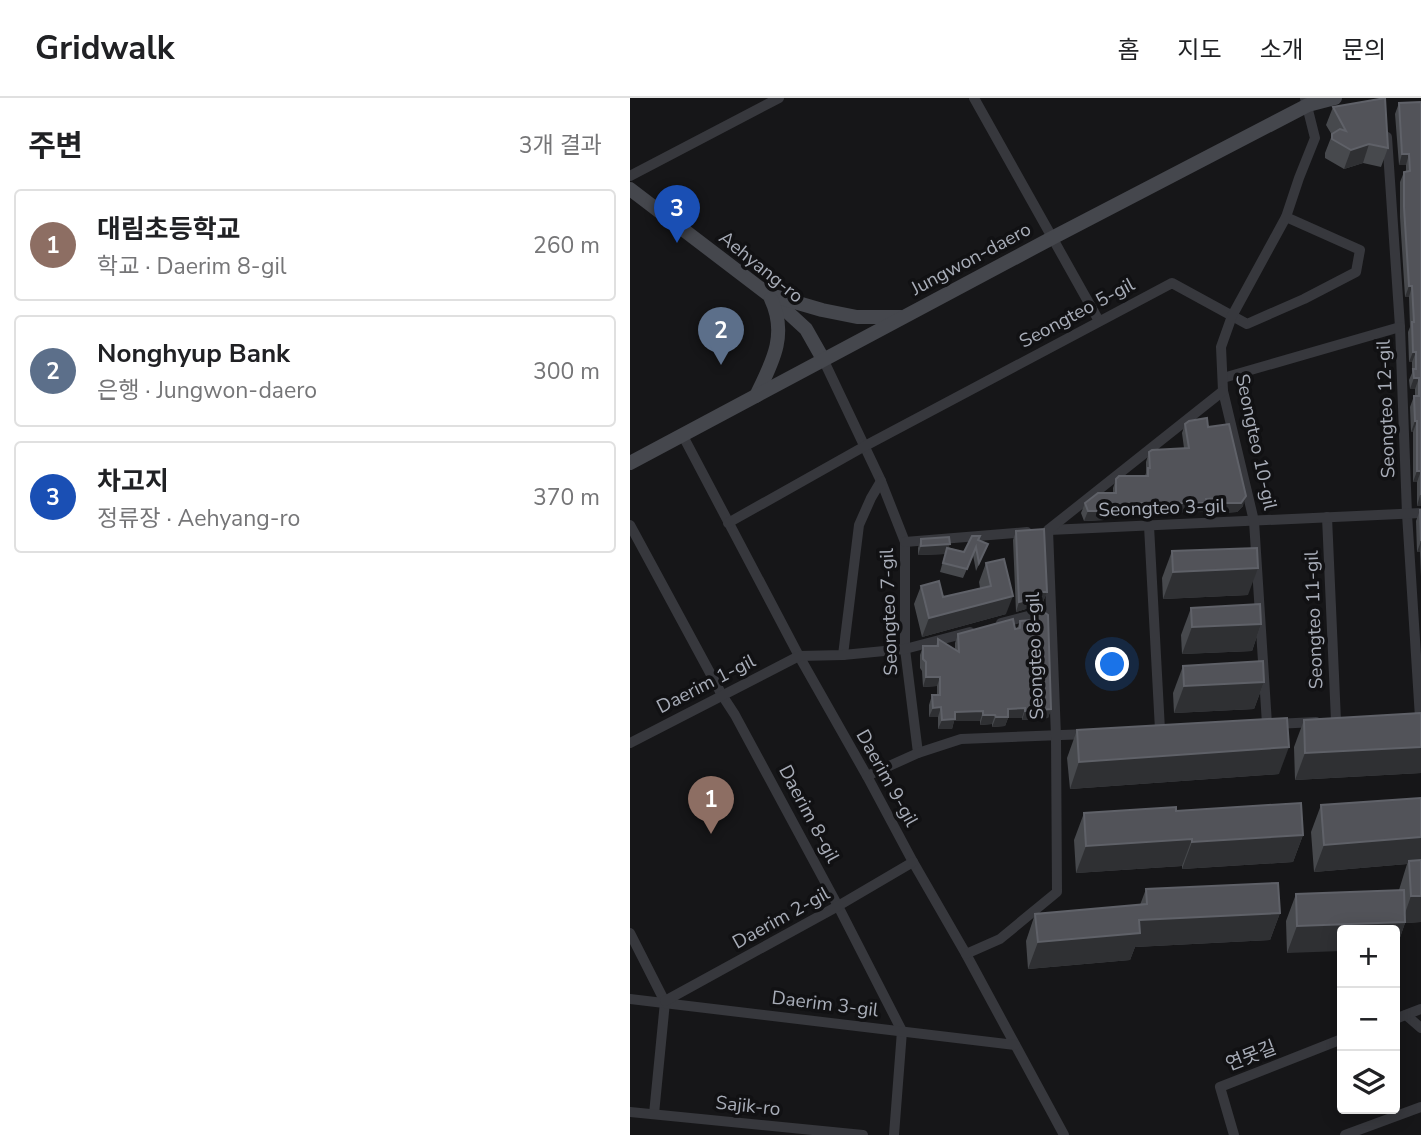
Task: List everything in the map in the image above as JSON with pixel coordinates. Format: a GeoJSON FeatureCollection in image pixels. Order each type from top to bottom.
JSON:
{"type":"FeatureCollection","features":[{"type":"Feature","properties":{"kind":"street"},"geometry":{"type":"LineString","coordinates":[[630,176],[779,98]]}},
{"type":"Feature","properties":{"kind":"street"},"geometry":{"type":"LineString","coordinates":[[974,98],[1099,321]]}},
{"type":"Feature","properties":{"kind":"street","name":"Jungwon-daero"},"geometry":{"type":"LineString","coordinates":[[630,463],[1306,102],[1335,98]]}},
{"type":"Feature","properties":{"kind":"street","name":"Seongteo 10-gil"},"geometry":{"type":"LineString","coordinates":[[1267,724],[1254,521],[1223,391],[1222,347],[1232,316],[1286,217],[1315,138],[1306,102]]}},
{"type":"Feature","properties":{"kind":"street","name":"Seongteo 12-gil"},"geometry":{"type":"LineString","coordinates":[[1386,125],[1421,718]]}},
{"type":"Feature","properties":{"kind":"street","name":"Aehyang-ro"},"geometry":{"type":"LineString","coordinates":[[630,189],[769,295],[806,329],[823,359]]}},
{"type":"Feature","properties":{"kind":"street","name":"Seongteo 5-gil"},"geometry":{"type":"LineString","coordinates":[[728,523],[865,446],[1172,283],[1247,324],[1356,272],[1360,250],[1286,217]]}},
{"type":"Feature","properties":{"kind":"street"},"geometry":{"type":"LineString","coordinates":[[769,295],[857,317],[902,317]]}},
{"type":"Feature","properties":{"kind":"street"},"geometry":{"type":"LineString","coordinates":[[756,396],[775,353],[779,331],[777,312],[769,295]]}},
{"type":"Feature","properties":{"kind":"street"},"geometry":{"type":"LineString","coordinates":[[1223,379],[1400,327]]}},
{"type":"Feature","properties":{"kind":"street","name":"Seongteo 7-gil"},"geometry":{"type":"LineString","coordinates":[[823,359],[881,481],[905,542],[905,649],[918,753]]}},
{"type":"Feature","properties":{"kind":"street"},"geometry":{"type":"LineString","coordinates":[[1048,530],[1223,391]]}},
{"type":"Feature","properties":{"kind":"street","name":"Daerim 9-gil"},"geometry":{"type":"LineString","coordinates":[[683,436],[799,656],[1064,1135]]}},
{"type":"Feature","properties":{"kind":"street"},"geometry":{"type":"LineString","coordinates":[[843,655],[859,525],[881,481]]}},
{"type":"Feature","properties":{"kind":"street","name":"Seongteo 3-gil"},"geometry":{"type":"LineString","coordinates":[[905,542],[1048,530],[1421,513]]}},
{"type":"Feature","properties":{"kind":"street","name":"Seongteo 11-gil"},"geometry":{"type":"LineString","coordinates":[[1327,517],[1336,721]]}},
{"type":"Feature","properties":{"kind":"street","name":"Daerim 8-gil"},"geometry":{"type":"LineString","coordinates":[[630,525],[838,906],[901,1031]]}},
{"type":"Feature","properties":{"kind":"street"},"geometry":{"type":"LineString","coordinates":[[1149,526],[1160,730]]}},
{"type":"Feature","properties":{"kind":"street","name":"Seongteo 8-gil"},"geometry":{"type":"LineString","coordinates":[[966,954],[1000,939],[1057,892],[1056,736],[1048,530]]}},
{"type":"Feature","properties":{"kind":"street"},"geometry":{"type":"LineString","coordinates":[[799,656],[905,649],[1051,610]]}},
{"type":"Feature","properties":{"kind":"street","name":"Daerim 1-gil"},"geometry":{"type":"LineString","coordinates":[[631,739],[799,656]]}},
{"type":"Feature","properties":{"kind":"street"},"geometry":{"type":"LineString","coordinates":[[1408,718],[1421,718]]}},
{"type":"Feature","properties":{"kind":"street"},"geometry":{"type":"LineString","coordinates":[[1253,725],[1348,721]]}},
{"type":"Feature","properties":{"kind":"street"},"geometry":{"type":"LineString","coordinates":[[1147,730],[1174,729]]}},
{"type":"Feature","properties":{"kind":"street"},"geometry":{"type":"LineString","coordinates":[[867,776],[918,753],[961,739],[1095,733]]}},
{"type":"Feature","properties":{"kind":"street","name":"Daerim 2-gil"},"geometry":{"type":"LineString","coordinates":[[664,1002],[913,862]]}},
{"type":"Feature","properties":{"kind":"street"},"geometry":{"type":"LineString","coordinates":[[630,933],[664,1002],[654,1114]]}},
{"type":"Feature","properties":{"kind":"street","name":"Daerim 3-gil"},"geometry":{"type":"LineString","coordinates":[[630,999],[1015,1045]]}},
{"type":"Feature","properties":{"kind":"street"},"geometry":{"type":"LineString","coordinates":[[1400,1017],[1421,1009]]}},
{"type":"Feature","properties":{"kind":"street"},"geometry":{"type":"LineString","coordinates":[[1406,1015],[1421,1028]]}},
{"type":"Feature","properties":{"kind":"street"},"geometry":{"type":"LineString","coordinates":[[894,1135],[901,1031]]}},
{"type":"Feature","properties":{"kind":"street","name":"연못길"},"geometry":{"type":"LineString","coordinates":[[1234,1135],[1220,1087],[1337,1041]]}},
{"type":"Feature","properties":{"kind":"street"},"geometry":{"type":"LineString","coordinates":[[1345,1135],[1421,1107]]}},
{"type":"Feature","properties":{"kind":"street","name":"Sajik-ro"},"geometry":{"type":"LineString","coordinates":[[630,1112],[764,1130],[863,1135]]}},
{"type":"Feature","properties":{"kind":"building"},"geometry":{"type":"Polygon","coordinates":[[[1385,98],[1388,148],[1369,144],[1351,150],[1332,139],[1332,134],[1340,129],[1346,131],[1333,107],[1385,98]]]}},
{"type":"Feature","properties":{"kind":"building"},"geometry":{"type":"Polygon","coordinates":[[[1421,102],[1421,471],[1417,471],[1414,396],[1419,396],[1419,378],[1414,378],[1413,369],[1416,369],[1416,352],[1413,352],[1412,286],[1409,286],[1404,207],[1404,172],[1410,171],[1409,154],[1402,154],[1399,103],[1421,102]]]}},
{"type":"Feature","properties":{"kind":"building"},"geometry":{"type":"Polygon","coordinates":[[[1207,418],[1208,427],[1229,424],[1246,496],[1241,503],[1223,503],[1223,498],[1206,499],[1206,503],[1138,503],[1131,505],[1131,508],[1088,511],[1085,503],[1098,493],[1116,493],[1116,479],[1119,476],[1148,476],[1149,452],[1152,450],[1189,448],[1185,424],[1207,418]]]}},
{"type":"Feature","properties":{"kind":"building"},"geometry":{"type":"Polygon","coordinates":[[[1044,529],[1047,592],[1032,592],[1032,599],[1019,602],[1016,531],[1044,529]]]}},
{"type":"Feature","properties":{"kind":"building"},"geometry":{"type":"Polygon","coordinates":[[[972,536],[980,536],[978,540],[988,544],[979,563],[976,547],[967,569],[943,563],[947,548],[964,552],[972,536]]]}},
{"type":"Feature","properties":{"kind":"building"},"geometry":{"type":"Polygon","coordinates":[[[949,537],[950,544],[921,546],[921,539],[949,537]]]}},
{"type":"Feature","properties":{"kind":"building"},"geometry":{"type":"Polygon","coordinates":[[[1257,548],[1258,568],[1173,572],[1172,551],[1257,548]]]}},
{"type":"Feature","properties":{"kind":"building"},"geometry":{"type":"Polygon","coordinates":[[[1004,559],[1013,596],[929,618],[921,586],[939,581],[943,597],[991,586],[986,563],[1004,559]]]}},
{"type":"Feature","properties":{"kind":"building"},"geometry":{"type":"Polygon","coordinates":[[[1260,604],[1261,624],[1192,627],[1191,608],[1260,604]]]}},
{"type":"Feature","properties":{"kind":"building"},"geometry":{"type":"Polygon","coordinates":[[[1044,612],[1048,615],[1051,709],[1008,709],[1008,717],[983,715],[983,711],[955,712],[955,719],[942,720],[941,707],[933,708],[932,695],[940,695],[940,677],[926,677],[923,646],[938,646],[938,639],[959,652],[958,634],[1013,619],[1015,629],[1020,628],[1020,621],[1033,620],[1032,614],[1044,612]]]}},
{"type":"Feature","properties":{"kind":"building"},"geometry":{"type":"Polygon","coordinates":[[[1263,661],[1264,682],[1184,686],[1183,666],[1263,661]]]}},
{"type":"Feature","properties":{"kind":"building"},"geometry":{"type":"Polygon","coordinates":[[[1421,713],[1421,747],[1305,753],[1304,720],[1421,713]]]}},
{"type":"Feature","properties":{"kind":"building"},"geometry":{"type":"Polygon","coordinates":[[[1287,718],[1289,747],[1079,762],[1077,730],[1287,718]]]}},
{"type":"Feature","properties":{"kind":"building"},"geometry":{"type":"Polygon","coordinates":[[[1421,798],[1421,837],[1324,845],[1321,805],[1421,798]]]}},
{"type":"Feature","properties":{"kind":"building"},"geometry":{"type":"Polygon","coordinates":[[[1301,803],[1303,835],[1086,846],[1084,813],[1176,807],[1176,811],[1301,803]]]}},
{"type":"Feature","properties":{"kind":"building"},"geometry":{"type":"Polygon","coordinates":[[[1421,860],[1421,896],[1411,896],[1409,861],[1421,860]]]}},
{"type":"Feature","properties":{"kind":"building"},"geometry":{"type":"Polygon","coordinates":[[[1278,883],[1280,913],[1139,920],[1140,933],[1038,942],[1035,914],[1147,904],[1146,889],[1278,883]]]}},
{"type":"Feature","properties":{"kind":"building"},"geometry":{"type":"Polygon","coordinates":[[[1404,890],[1405,922],[1297,926],[1296,894],[1404,890]]]}},
{"type":"Feature","properties":{"kind":"place","name":"차고지"},"geometry":{"type":"Point","coordinates":[677,243]}},
{"type":"Feature","properties":{"kind":"place","name":"Nonghyup Bank"},"geometry":{"type":"Point","coordinates":[721,365]}},
{"type":"Feature","properties":{"kind":"place","name":"대림초등학교"},"geometry":{"type":"Point","coordinates":[711,834]}}]}
